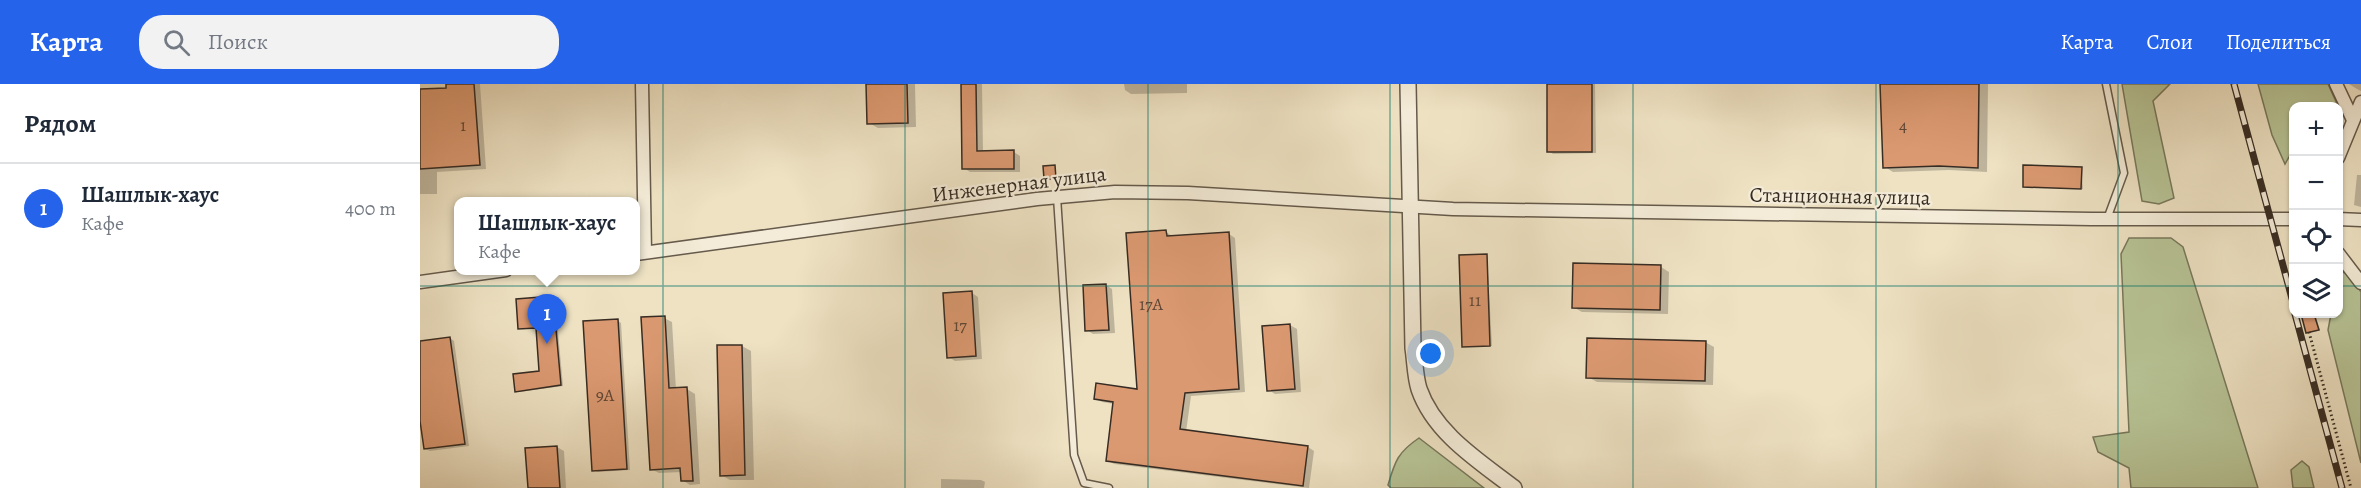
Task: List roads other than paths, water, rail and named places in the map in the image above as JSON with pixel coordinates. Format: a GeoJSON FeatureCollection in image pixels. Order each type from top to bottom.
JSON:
{"type":"FeatureCollection","features":[{"type":"Feature","properties":{"kind":"street"},"geometry":{"type":"LineString","coordinates":[[640,253],[642,84]]}},
{"type":"Feature","properties":{"kind":"street"},"geometry":{"type":"LineString","coordinates":[[1408,84],[1413,348],[1419,389],[1437,421],[1464,448],[1514,488]]}},
{"type":"Feature","properties":{"kind":"street"},"geometry":{"type":"LineString","coordinates":[[2336,84],[2353,120]]}},
{"type":"Feature","properties":{"kind":"street"},"geometry":{"type":"LineString","coordinates":[[2339,156],[2361,102]]}},
{"type":"Feature","properties":{"kind":"street","name":"Инженерная улица"},"geometry":{"type":"LineString","coordinates":[[640,253],[1058,197],[1114,192],[1177,193],[1409,207]]}},
{"type":"Feature","properties":{"kind":"street","name":"Станционная улица"},"geometry":{"type":"LineString","coordinates":[[1409,207],[1744,214],[2289,219]]}},
{"type":"Feature","properties":{"kind":"street"},"geometry":{"type":"LineString","coordinates":[[2343,219],[2361,220]]}},
{"type":"Feature","properties":{"kind":"street"},"geometry":{"type":"LineString","coordinates":[[2343,260],[2361,283]]}},
{"type":"Feature","properties":{"kind":"street"},"geometry":{"type":"LineString","coordinates":[[420,282],[470,275]]}},
{"type":"Feature","properties":{"kind":"lane"},"geometry":{"type":"LineString","coordinates":[[2106,84],[2124,173],[2107,219]]}},
{"type":"Feature","properties":{"kind":"lane"},"geometry":{"type":"LineString","coordinates":[[1058,197],[1074,455],[1084,483],[1109,488]]}},
{"type":"Feature","properties":{"kind":"railway"},"geometry":{"type":"LineString","coordinates":[[2234,84],[2289,288]]}},
{"type":"Feature","properties":{"kind":"railway"},"geometry":{"type":"LineString","coordinates":[[2296,318],[2342,488]]}},
{"type":"Feature","properties":{"kind":"place","name":"Шашлык-хаус"},"geometry":{"type":"Point","coordinates":[547,344]}}]}
